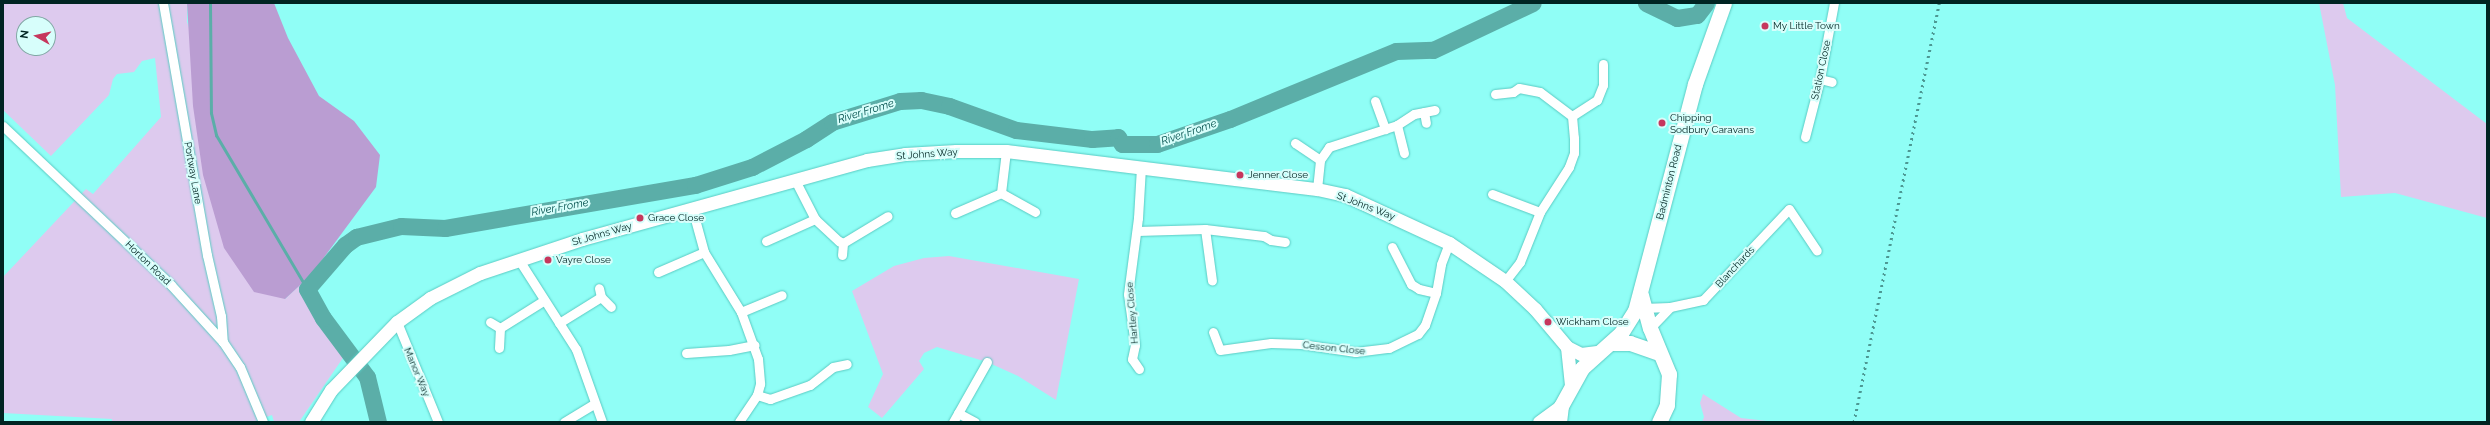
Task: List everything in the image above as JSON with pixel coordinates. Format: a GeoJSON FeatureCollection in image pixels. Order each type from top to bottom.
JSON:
{"type":"FeatureCollection","features":[{"type":"Feature","properties":{"kind":"main road","name":"Badminton Road"},"geometry":{"type":"LineString","coordinates":[[1559,422],[1561,406],[1582,368],[1597,352],[1610,343],[1640,304],[1695,84],[1724,3]]}},
{"type":"Feature","properties":{"kind":"main road"},"geometry":{"type":"LineString","coordinates":[[1640,304],[1669,374],[1670,389],[1667,405],[1659,422]]}},
{"type":"Feature","properties":{"kind":"main road"},"geometry":{"type":"LineString","coordinates":[[1610,343],[1630,343],[1659,352]]}},
{"type":"Feature","properties":{"kind":"street","name":"Portway Lane"},"geometry":{"type":"LineString","coordinates":[[163,3],[207,255],[221,316],[223,342]]}},
{"type":"Feature","properties":{"kind":"street","name":"Station Close"},"geometry":{"type":"LineString","coordinates":[[1805,137],[1820,79],[1834,3]]}},
{"type":"Feature","properties":{"kind":"street"},"geometry":{"type":"LineString","coordinates":[[1572,116],[1597,100],[1603,85],[1601,78],[1603,64]]}},
{"type":"Feature","properties":{"kind":"street"},"geometry":{"type":"LineString","coordinates":[[1820,79],[1832,82]]}},
{"type":"Feature","properties":{"kind":"street"},"geometry":{"type":"LineString","coordinates":[[1495,94],[1513,92],[1519,88],[1540,92],[1572,116]]}},
{"type":"Feature","properties":{"kind":"street"},"geometry":{"type":"LineString","coordinates":[[1375,101],[1385,129]]}},
{"type":"Feature","properties":{"kind":"street"},"geometry":{"type":"LineString","coordinates":[[1316,189],[1320,160],[1335,144],[1397,125],[1414,114],[1435,110]]}},
{"type":"Feature","properties":{"kind":"street"},"geometry":{"type":"LineString","coordinates":[[1424,112],[1426,123]]}},
{"type":"Feature","properties":{"kind":"street"},"geometry":{"type":"LineString","coordinates":[[1505,281],[1520,262],[1540,212],[1569,167],[1574,153],[1572,116]]}},
{"type":"Feature","properties":{"kind":"street"},"geometry":{"type":"LineString","coordinates":[[1397,125],[1404,153]]}},
{"type":"Feature","properties":{"kind":"street","name":"Horton Road"},"geometry":{"type":"LineString","coordinates":[[3,126],[171,285],[223,342],[240,367],[263,422]]}},
{"type":"Feature","properties":{"kind":"street"},"geometry":{"type":"LineString","coordinates":[[1295,143],[1320,160]]}},
{"type":"Feature","properties":{"kind":"street"},"geometry":{"type":"LineString","coordinates":[[1001,193],[1006,151]]}},
{"type":"Feature","properties":{"kind":"street","name":"St Johns Way"},"geometry":{"type":"LineString","coordinates":[[311,422],[331,390],[396,322],[430,298],[480,273],[582,240],[692,208],[867,160],[905,154],[1006,151],[1316,189],[1345,195],[1449,243],[1505,281],[1534,309],[1567,347],[1581,354],[1597,352]]}},
{"type":"Feature","properties":{"kind":"street","name":"Hartley Close"},"geometry":{"type":"LineString","coordinates":[[1138,369],[1132,359],[1135,345],[1128,294],[1137,230],[1141,167]]}},
{"type":"Feature","properties":{"kind":"street"},"geometry":{"type":"LineString","coordinates":[[795,180],[815,219],[843,243]]}},
{"type":"Feature","properties":{"kind":"street"},"geometry":{"type":"LineString","coordinates":[[1001,193],[1035,212]]}},
{"type":"Feature","properties":{"kind":"street"},"geometry":{"type":"LineString","coordinates":[[955,213],[1001,193]]}},
{"type":"Feature","properties":{"kind":"street"},"geometry":{"type":"LineString","coordinates":[[1492,194],[1540,212]]}},
{"type":"Feature","properties":{"kind":"street"},"geometry":{"type":"LineString","coordinates":[[692,208],[704,252],[741,312],[755,345],[760,372],[757,395],[739,422]]}},
{"type":"Feature","properties":{"kind":"street","name":"Blanchards"},"geometry":{"type":"LineString","coordinates":[[1640,304],[1670,307],[1703,300],[1711,294],[1789,209],[1817,251]]}},
{"type":"Feature","properties":{"kind":"street"},"geometry":{"type":"LineString","coordinates":[[843,243],[888,216]]}},
{"type":"Feature","properties":{"kind":"street"},"geometry":{"type":"LineString","coordinates":[[766,242],[815,219]]}},
{"type":"Feature","properties":{"kind":"street"},"geometry":{"type":"LineString","coordinates":[[1205,229],[1212,281]]}},
{"type":"Feature","properties":{"kind":"street"},"geometry":{"type":"LineString","coordinates":[[1137,230],[1205,229],[1264,236],[1271,240],[1285,242]]}},
{"type":"Feature","properties":{"kind":"street"},"geometry":{"type":"LineString","coordinates":[[842,255],[843,243]]}},
{"type":"Feature","properties":{"kind":"street","name":"Cesson Close"},"geometry":{"type":"LineString","coordinates":[[1213,332],[1220,350],[1271,343],[1373,352],[1389,348],[1418,334],[1430,313],[1436,292],[1441,264],[1449,243]]}},
{"type":"Feature","properties":{"kind":"street"},"geometry":{"type":"LineString","coordinates":[[1392,247],[1411,284],[1419,289],[1436,292]]}},
{"type":"Feature","properties":{"kind":"street"},"geometry":{"type":"LineString","coordinates":[[658,272],[704,252]]}},
{"type":"Feature","properties":{"kind":"street"},"geometry":{"type":"LineString","coordinates":[[519,260],[543,301],[576,349],[594,404],[602,422]]}},
{"type":"Feature","properties":{"kind":"street"},"geometry":{"type":"LineString","coordinates":[[559,323],[600,292],[611,307]]}},
{"type":"Feature","properties":{"kind":"street"},"geometry":{"type":"LineString","coordinates":[[741,312],[782,295]]}},
{"type":"Feature","properties":{"kind":"street"},"geometry":{"type":"LineString","coordinates":[[500,328],[543,301]]}},
{"type":"Feature","properties":{"kind":"street"},"geometry":{"type":"LineString","coordinates":[[1650,328],[1670,307]]}},
{"type":"Feature","properties":{"kind":"street","name":"Manor Way"},"geometry":{"type":"LineString","coordinates":[[396,322],[438,422]]}},
{"type":"Feature","properties":{"kind":"street"},"geometry":{"type":"LineString","coordinates":[[490,322],[500,328]]}},
{"type":"Feature","properties":{"kind":"street"},"geometry":{"type":"LineString","coordinates":[[499,348],[500,328]]}},
{"type":"Feature","properties":{"kind":"street"},"geometry":{"type":"LineString","coordinates":[[686,353],[730,350],[755,345]]}},
{"type":"Feature","properties":{"kind":"street"},"geometry":{"type":"LineString","coordinates":[[1567,347],[1571,386]]}},
{"type":"Feature","properties":{"kind":"street"},"geometry":{"type":"LineString","coordinates":[[953,422],[987,362]]}},
{"type":"Feature","properties":{"kind":"street"},"geometry":{"type":"LineString","coordinates":[[757,395],[770,399],[810,385],[833,367],[847,364]]}},
{"type":"Feature","properties":{"kind":"street"},"geometry":{"type":"LineString","coordinates":[[564,422],[594,404]]}},
{"type":"Feature","properties":{"kind":"street"},"geometry":{"type":"LineString","coordinates":[[1539,422],[1561,406]]}},
{"type":"Feature","properties":{"kind":"street"},"geometry":{"type":"LineString","coordinates":[[958,412],[975,422]]}},
{"type":"Feature","properties":{"kind":"shaded area"},"geometry":{"type":"Polygon","coordinates":[[[3,3],[187,3],[187,22],[285,299],[301,284],[317,315],[345,355],[299,422],[274,422],[272,415],[259,420],[260,422],[112,422],[112,419],[3,413],[3,277],[86,189],[93,194],[161,117],[155,58],[142,61],[134,72],[117,74],[113,79],[109,95],[51,156],[3,110],[3,3]]]}},
{"type":"Feature","properties":{"kind":"shaded area"},"geometry":{"type":"Polygon","coordinates":[[[187,3],[274,3],[288,38],[319,96],[354,121],[380,155],[376,187],[311,275],[285,299],[254,292],[224,248],[203,175],[193,106],[187,3]]]}},
{"type":"Feature","properties":{"kind":"shaded area"},"geometry":{"type":"Polygon","coordinates":[[[2319,3],[2343,3],[2347,18],[2487,124],[2487,218],[2395,193],[2341,197],[2335,85],[2319,3]]]}},
{"type":"Feature","properties":{"kind":"shaded area"},"geometry":{"type":"Polygon","coordinates":[[[949,256],[1079,279],[1056,400],[1018,376],[987,362],[937,347],[924,353],[919,361],[924,369],[882,418],[868,407],[883,374],[852,291],[894,266],[924,258],[949,256]]]}},
{"type":"Feature","properties":{"kind":"shaded area"},"geometry":{"type":"Polygon","coordinates":[[[1703,394],[1741,418],[1776,422],[1702,422],[1704,417],[1700,403],[1703,394]]]}},
{"type":"Feature","properties":{"kind":"waterway"},"geometry":{"type":"LineString","coordinates":[[210,3],[211,113],[216,135],[307,289]]}},
{"type":"Feature","properties":{"kind":"waterway","name":"River Frome"},"geometry":{"type":"LineString","coordinates":[[378,422],[367,377],[323,318],[307,289],[345,245],[356,237],[401,226],[445,228],[695,185],[752,167],[806,139],[832,122],[900,101],[921,100],[949,106],[1016,130],[1092,139],[1118,137],[1122,144],[1157,144],[1230,119],[1396,51],[1433,50],[1533,3]]}},
{"type":"Feature","properties":{"kind":"waterway"},"geometry":{"type":"LineString","coordinates":[[1646,3],[1677,18],[1697,15],[1706,3]]}},
{"type":"Feature","properties":{"kind":"railway"},"geometry":{"type":"LineString","coordinates":[[1854,422],[1939,3]]}},
{"type":"Feature","properties":{"kind":"place","name":"My Little Town"},"geometry":{"type":"Point","coordinates":[1765,26]}},
{"type":"Feature","properties":{"kind":"place","name":"Chipping Sodbury Caravans"},"geometry":{"type":"Point","coordinates":[1662,123]}},
{"type":"Feature","properties":{"kind":"place","name":"Jenner Close"},"geometry":{"type":"Point","coordinates":[1240,175]}},
{"type":"Feature","properties":{"kind":"place","name":"Grace Close"},"geometry":{"type":"Point","coordinates":[640,218]}},
{"type":"Feature","properties":{"kind":"place","name":"Vayre Close"},"geometry":{"type":"Point","coordinates":[548,260]}},
{"type":"Feature","properties":{"kind":"place","name":"Wickham Close"},"geometry":{"type":"Point","coordinates":[1548,322]}}]}
